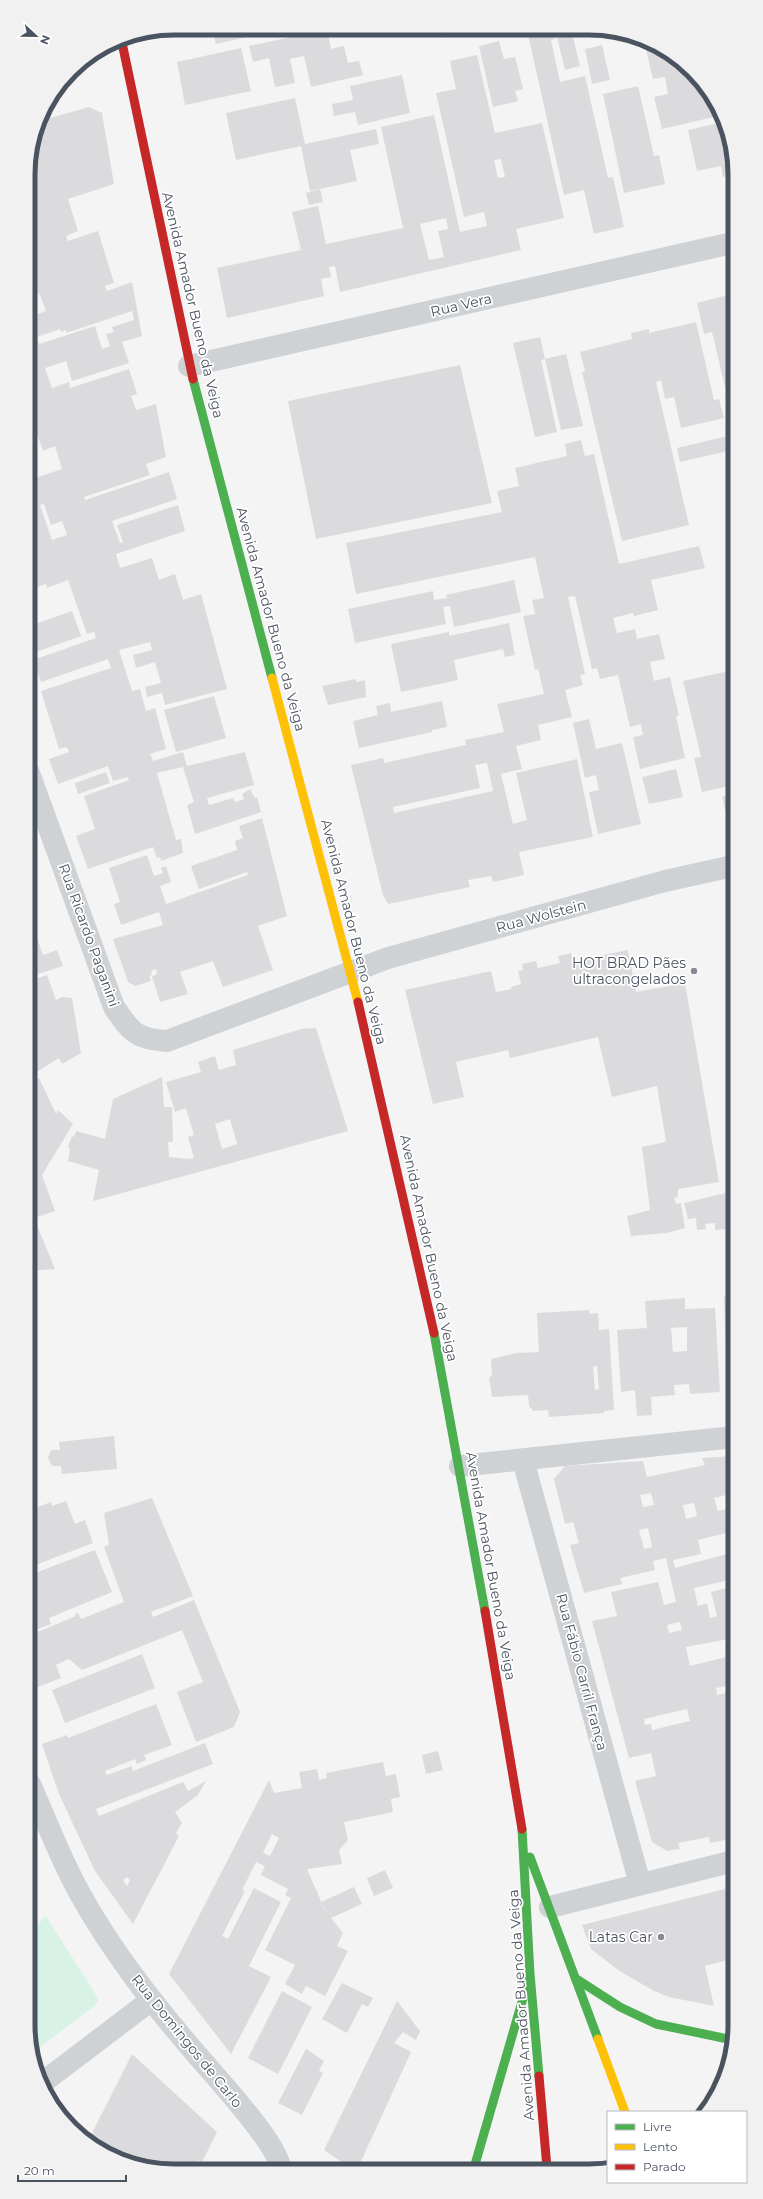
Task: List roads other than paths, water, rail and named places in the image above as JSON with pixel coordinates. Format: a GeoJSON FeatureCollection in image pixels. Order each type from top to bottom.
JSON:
{"type":"FeatureCollection","features":[{"type":"Feature","properties":{"kind":"main road","name":"Avenida Amador Bueno da Veiga"},"geometry":{"type":"LineString","coordinates":[[122,45],[189,366],[351,973],[427,1295],[460,1466],[524,1841],[530,1974],[547,2164]]}},
{"type":"Feature","properties":{"kind":"main road","name":"Avenida Amador Bueno da Veiga"},"geometry":{"type":"LineString","coordinates":[[524,1841],[550,1907],[624,2111]]}},
{"type":"Feature","properties":{"kind":"main road"},"geometry":{"type":"LineString","coordinates":[[475,2164],[530,1974]]}},
{"type":"Feature","properties":{"kind":"main road"},"geometry":{"type":"LineString","coordinates":[[575,1978],[620,2007],[656,2024],[727,2039]]}},
{"type":"Feature","properties":{"kind":"street","name":"Rua Vera"},"geometry":{"type":"LineString","coordinates":[[189,366],[728,244]]}},
{"type":"Feature","properties":{"kind":"street","name":"Rua Ricardo Paganini"},"geometry":{"type":"LineString","coordinates":[[35,790],[114,1007],[129,1028],[147,1039],[166,1041],[351,973]]}},
{"type":"Feature","properties":{"kind":"street","name":"Rua Wolstein"},"geometry":{"type":"LineString","coordinates":[[351,973],[388,958],[665,881],[728,867]]}},
{"type":"Feature","properties":{"kind":"street"},"geometry":{"type":"LineString","coordinates":[[460,1466],[728,1438]]}},
{"type":"Feature","properties":{"kind":"street","name":"Rua Fábio Carril França"},"geometry":{"type":"LineString","coordinates":[[523,1460],[640,1884]]}},
{"type":"Feature","properties":{"kind":"street","name":"Rua Domingos de Carlo"},"geometry":{"type":"LineString","coordinates":[[35,1795],[79,1891],[111,1944],[150,2001],[263,2136],[280,2161],[280,2164]]}},
{"type":"Feature","properties":{"kind":"street"},"geometry":{"type":"LineString","coordinates":[[550,1907],[728,1862]]}},
{"type":"Feature","properties":{"kind":"street"},"geometry":{"type":"LineString","coordinates":[[46,2079],[150,2001]]}},
{"type":"Feature","properties":{"kind":"place","name":"HOT BRAD Pães ultracongelados"},"geometry":{"type":"Point","coordinates":[694,971]}},
{"type":"Feature","properties":{"kind":"place","name":"Latas Car"},"geometry":{"type":"Point","coordinates":[661,1937]}}]}
